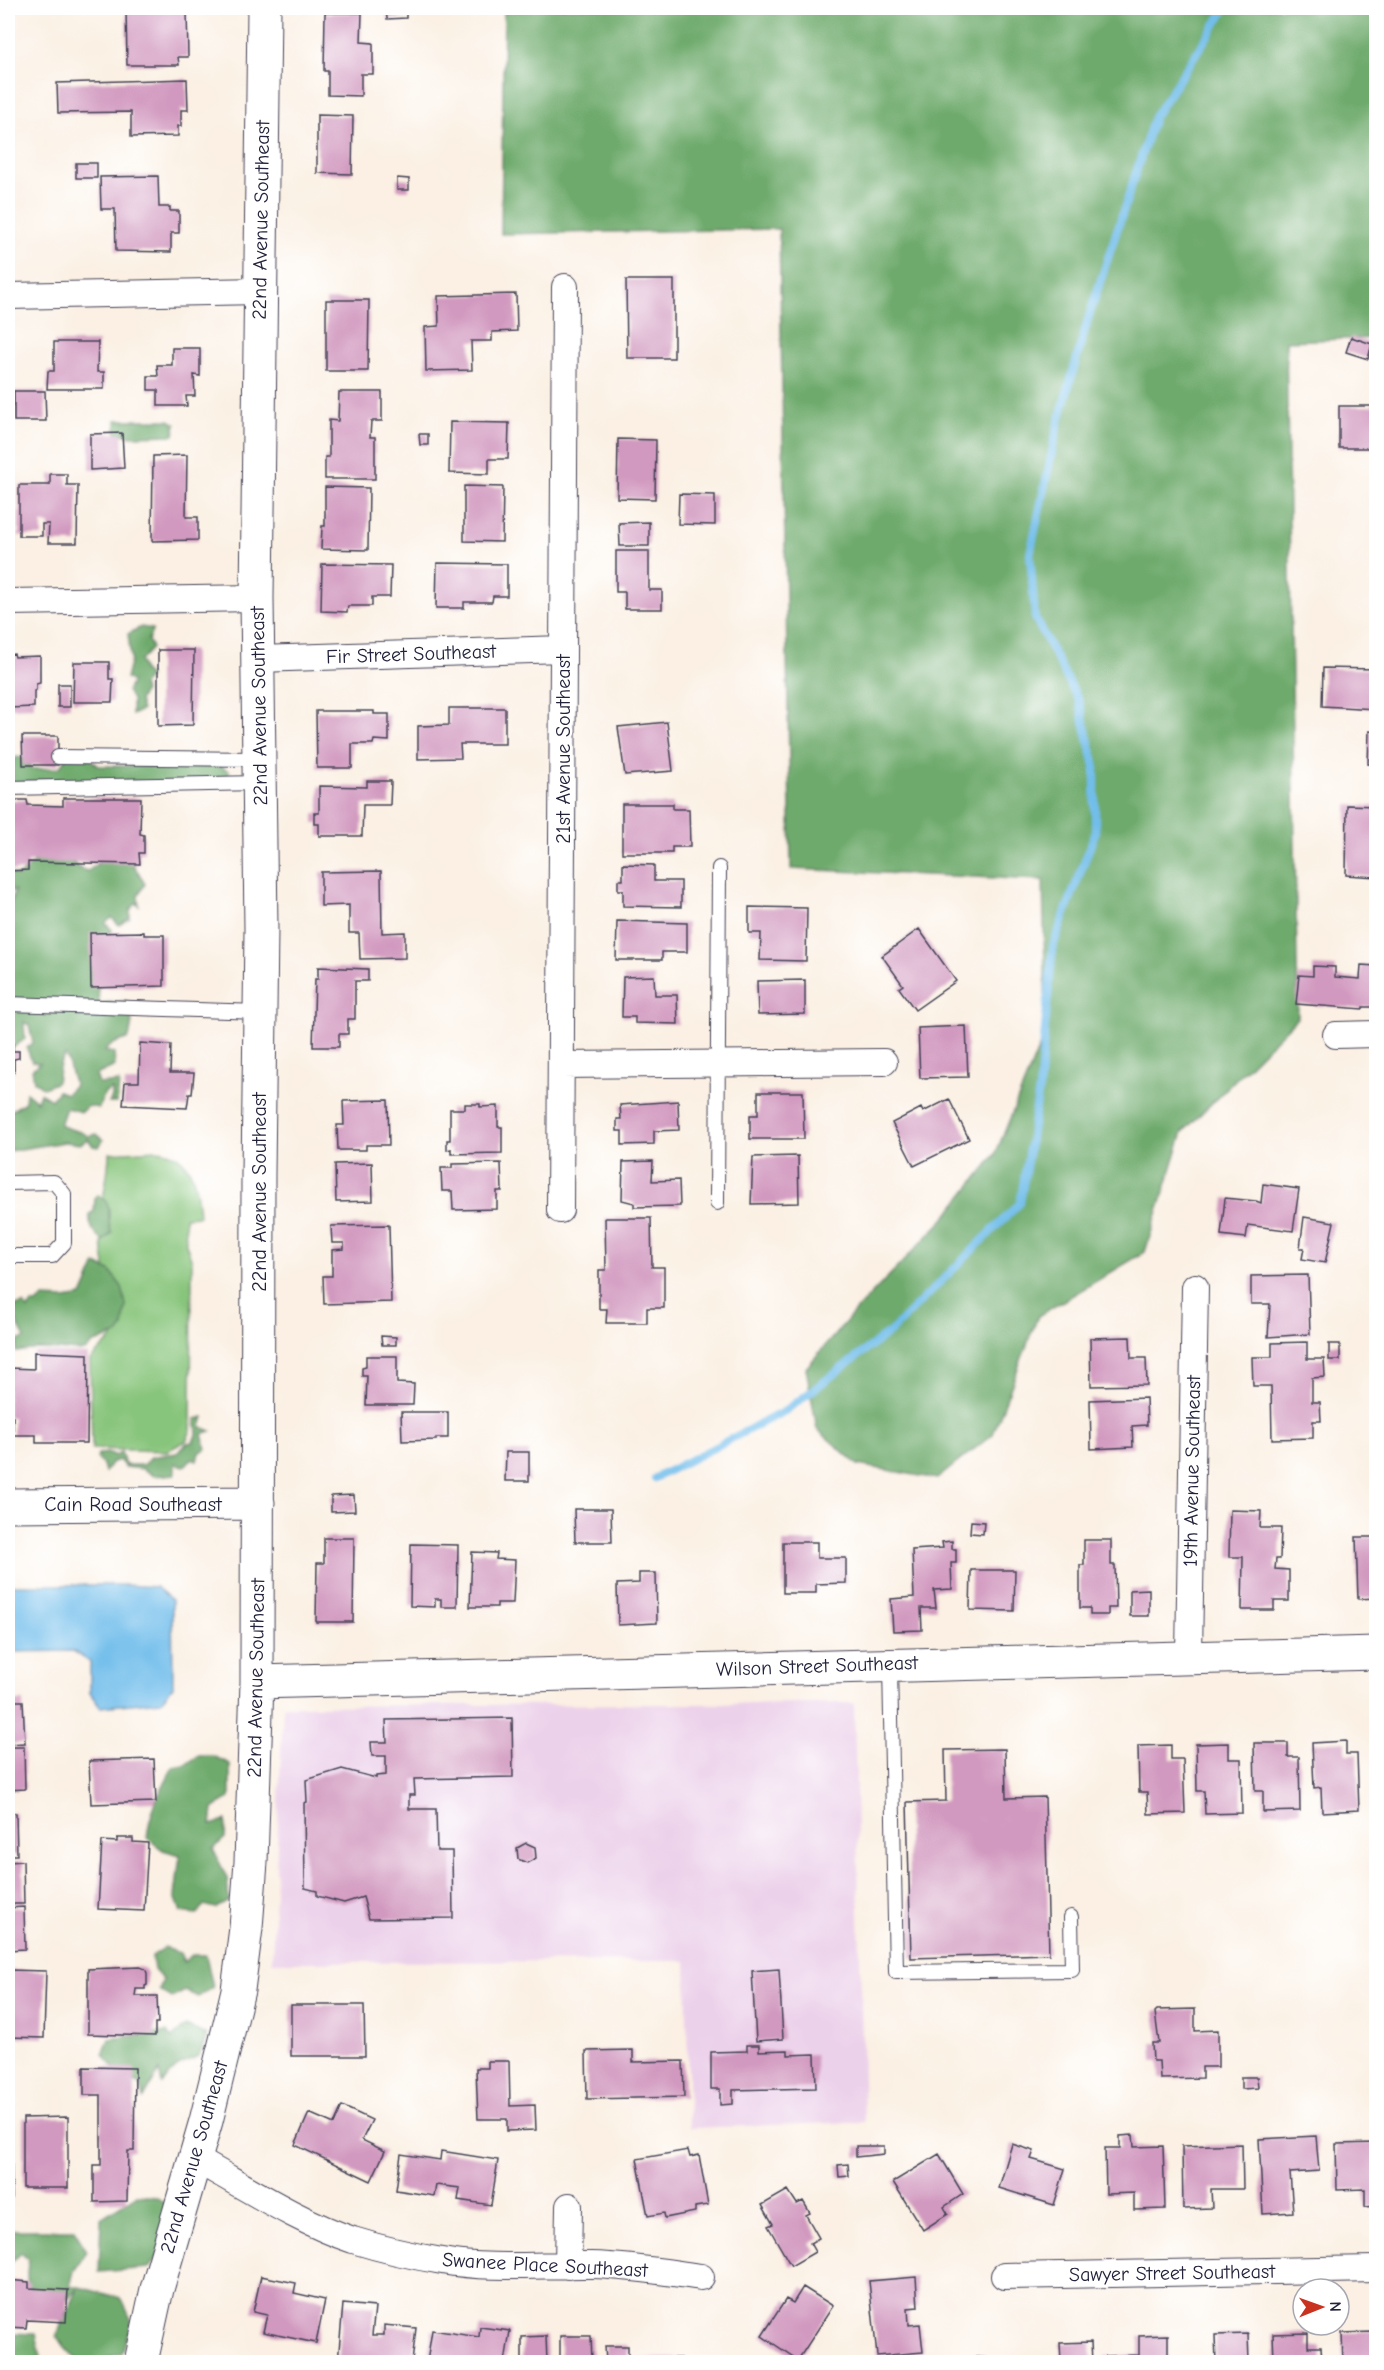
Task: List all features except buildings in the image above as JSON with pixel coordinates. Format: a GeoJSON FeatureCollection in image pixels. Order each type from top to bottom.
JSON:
{"type":"FeatureCollection","features":[{"type":"Feature","properties":{"kind":"street","name":"22nd Avenue Southeast"},"geometry":{"type":"LineString","coordinates":[[141,2362],[157,2289],[195,2159],[230,2024],[246,1928],[251,1862],[258,1682],[260,1012],[257,598],[264,8]]}},
{"type":"Feature","properties":{"kind":"street","name":"21st Avenue Southeast"},"geometry":{"type":"LineString","coordinates":[[560,1210],[565,287]]}},
{"type":"Feature","properties":{"kind":"street"},"geometry":{"type":"LineString","coordinates":[[8,296],[260,291]]}},
{"type":"Feature","properties":{"kind":"street"},"geometry":{"type":"LineString","coordinates":[[8,602],[257,598]]}},
{"type":"Feature","properties":{"kind":"street","name":"Fir Street Southeast"},"geometry":{"type":"LineString","coordinates":[[258,659],[563,649]]}},
{"type":"Feature","properties":{"kind":"street"},"geometry":{"type":"LineString","coordinates":[[1336,1035],[1377,1034]]}},
{"type":"Feature","properties":{"kind":"street"},"geometry":{"type":"LineString","coordinates":[[561,1065],[884,1062]]}},
{"type":"Feature","properties":{"kind":"street","name":"19th Avenue Southeast"},"geometry":{"type":"LineString","coordinates":[[1189,1656],[1195,1287]]}},
{"type":"Feature","properties":{"kind":"street","name":"Cain Road Southeast"},"geometry":{"type":"LineString","coordinates":[[8,1505],[258,1503]]}},
{"type":"Feature","properties":{"kind":"street","name":"Wilson Street Southeast"},"geometry":{"type":"LineString","coordinates":[[258,1682],[1189,1656],[1377,1653]]}},
{"type":"Feature","properties":{"kind":"street","name":"Swanee Place Southeast"},"geometry":{"type":"LineString","coordinates":[[195,2159],[300,2217],[352,2239],[442,2261],[507,2267],[635,2268],[701,2277]]}},
{"type":"Feature","properties":{"kind":"street"},"geometry":{"type":"LineString","coordinates":[[568,2266],[569,2206]]}},
{"type":"Feature","properties":{"kind":"street","name":"Sawyer Street Southeast"},"geometry":{"type":"LineString","coordinates":[[1004,2276],[1377,2269]]}},
{"type":"Feature","properties":{"kind":"lane"},"geometry":{"type":"LineString","coordinates":[[58,757],[259,771]]}},
{"type":"Feature","properties":{"kind":"lane"},"geometry":{"type":"LineString","coordinates":[[8,788],[259,771]]}},
{"type":"Feature","properties":{"kind":"lane"},"geometry":{"type":"LineString","coordinates":[[717,1203],[716,1064],[719,867]]}},
{"type":"Feature","properties":{"kind":"lane"},"geometry":{"type":"LineString","coordinates":[[8,1004],[260,1012]]}},
{"type":"Feature","properties":{"kind":"lane"},"geometry":{"type":"LineString","coordinates":[[8,1183],[54,1182],[64,1194],[64,1243],[52,1256],[8,1256]]}},
{"type":"Feature","properties":{"kind":"lane"},"geometry":{"type":"LineString","coordinates":[[890,1664],[896,1972],[1072,1970],[1071,1917]]}},
{"type":"Feature","properties":{"kind":"shaded area"},"geometry":{"type":"Polygon","coordinates":[[[854,1703],[864,2122],[689,2128],[686,1961],[272,1962],[283,1706],[854,1703]]]}},
{"type":"Feature","properties":{"kind":"green space"},"geometry":{"type":"Polygon","coordinates":[[[504,8],[1376,8],[1376,338],[1286,341],[1298,1017],[1183,1132],[1145,1252],[1038,1316],[993,1434],[937,1479],[858,1465],[817,1429],[806,1368],[857,1309],[944,1219],[995,1155],[1046,1030],[1043,880],[791,869],[779,229],[501,234],[504,8]]]}},
{"type":"Feature","properties":{"kind":"green space"},"geometry":{"type":"Polygon","coordinates":[[[116,420],[169,420],[176,424],[174,435],[131,436],[116,433],[116,420]]]}},
{"type":"Feature","properties":{"kind":"green space"},"geometry":{"type":"Polygon","coordinates":[[[141,627],[153,629],[148,640],[152,648],[140,661],[144,672],[149,676],[143,685],[145,691],[139,700],[142,710],[132,715],[132,700],[127,691],[132,682],[126,678],[131,660],[128,634],[141,627]]]}},
{"type":"Feature","properties":{"kind":"green space"},"geometry":{"type":"Polygon","coordinates":[[[84,750],[99,766],[220,766],[230,772],[223,781],[68,785],[63,780],[8,783],[9,768],[16,757],[27,759],[32,769],[59,768],[71,751],[84,750]]]}},
{"type":"Feature","properties":{"kind":"green space"},"geometry":{"type":"Polygon","coordinates":[[[43,855],[68,859],[81,869],[88,871],[101,861],[129,857],[145,884],[138,896],[139,906],[136,903],[130,910],[130,918],[119,925],[112,918],[105,923],[112,930],[97,975],[99,1003],[127,1001],[132,1022],[129,1038],[113,1044],[105,1051],[114,1053],[115,1066],[96,1075],[99,1084],[119,1082],[117,1103],[109,1103],[112,1089],[105,1093],[99,1108],[88,1106],[81,1112],[66,1108],[60,1125],[88,1136],[97,1134],[103,1140],[99,1147],[93,1146],[88,1139],[80,1144],[65,1142],[8,1151],[8,1113],[25,1102],[26,1092],[37,1101],[40,1093],[51,1100],[58,1091],[66,1094],[75,1085],[65,1055],[60,1064],[57,1082],[44,1088],[34,1081],[32,1069],[40,1063],[32,1062],[27,1048],[33,1043],[29,1025],[24,1022],[25,1039],[8,1051],[8,911],[15,890],[8,892],[8,872],[18,876],[43,855]]]}},
{"type":"Feature","properties":{"kind":"green space"},"geometry":{"type":"Polygon","coordinates":[[[157,1150],[179,1158],[186,1165],[195,1183],[197,1194],[199,1216],[185,1217],[186,1244],[192,1261],[191,1430],[186,1441],[167,1451],[92,1449],[90,1360],[118,1329],[101,1235],[101,1213],[109,1153],[157,1150]]]}},
{"type":"Feature","properties":{"kind":"green space"},"geometry":{"type":"Polygon","coordinates":[[[98,1195],[104,1199],[109,1208],[112,1233],[103,1241],[94,1232],[90,1222],[95,1197],[98,1195]]]}},
{"type":"Feature","properties":{"kind":"green space"},"geometry":{"type":"Polygon","coordinates":[[[96,1264],[110,1271],[122,1287],[126,1305],[123,1327],[118,1334],[92,1344],[85,1351],[37,1349],[16,1352],[17,1341],[25,1338],[12,1314],[15,1306],[23,1304],[28,1309],[32,1303],[37,1304],[43,1298],[65,1299],[82,1296],[96,1264]]]}},
{"type":"Feature","properties":{"kind":"green space"},"geometry":{"type":"Polygon","coordinates":[[[204,1417],[201,1427],[211,1431],[202,1434],[206,1449],[199,1453],[197,1461],[191,1459],[185,1466],[175,1464],[175,1474],[154,1476],[143,1469],[125,1467],[119,1460],[111,1463],[105,1472],[97,1458],[98,1454],[110,1453],[116,1456],[121,1452],[125,1465],[144,1465],[151,1457],[177,1453],[187,1443],[193,1442],[197,1432],[195,1419],[204,1417]]]}},
{"type":"Feature","properties":{"kind":"green space"},"geometry":{"type":"Polygon","coordinates":[[[198,1756],[213,1756],[230,1764],[230,1797],[213,1809],[211,1825],[226,1820],[225,1838],[213,1849],[227,1878],[229,1901],[216,1908],[204,1905],[197,1914],[181,1912],[175,1896],[180,1855],[163,1850],[147,1838],[153,1810],[173,1767],[185,1765],[198,1756]]]}},
{"type":"Feature","properties":{"kind":"green space"},"geometry":{"type":"Polygon","coordinates":[[[164,1948],[180,1953],[184,1962],[192,1955],[206,1955],[213,1988],[198,1997],[185,1991],[172,1998],[159,1990],[163,1980],[154,1970],[152,1956],[164,1948]]]}},
{"type":"Feature","properties":{"kind":"green space"},"geometry":{"type":"Polygon","coordinates":[[[186,2026],[207,2035],[199,2057],[178,2066],[162,2084],[159,2071],[144,2098],[141,2085],[121,2075],[103,2055],[109,2039],[167,2032],[171,2038],[186,2026]]]}},
{"type":"Feature","properties":{"kind":"green space"},"geometry":{"type":"Polygon","coordinates":[[[137,2195],[156,2197],[188,2221],[149,2268],[99,2272],[101,2218],[137,2195]]]}},
{"type":"Feature","properties":{"kind":"green space"},"geometry":{"type":"Polygon","coordinates":[[[8,2230],[74,2230],[87,2251],[74,2271],[70,2287],[79,2287],[121,2298],[132,2321],[122,2353],[96,2362],[79,2362],[56,2337],[78,2289],[62,2305],[34,2299],[27,2280],[29,2260],[21,2253],[8,2264],[8,2230]]]}},
{"type":"Feature","properties":{"kind":"green space"},"geometry":{"type":"Polygon","coordinates":[[[8,2333],[36,2334],[42,2362],[8,2362],[8,2333]]]}},
{"type":"Feature","properties":{"kind":"water"},"geometry":{"type":"Polygon","coordinates":[[[8,1585],[156,1587],[172,1600],[173,1687],[161,1701],[100,1707],[90,1693],[90,1662],[73,1651],[8,1652],[8,1585]]]}},
{"type":"Feature","properties":{"kind":"waterway"},"geometry":{"type":"LineString","coordinates":[[655,1478],[785,1411],[891,1331],[1020,1203],[1039,1089],[1053,946],[1095,833],[1095,766],[1079,701],[1035,618],[1030,554],[1058,424],[1088,319],[1154,117],[1226,8]]}}]}
